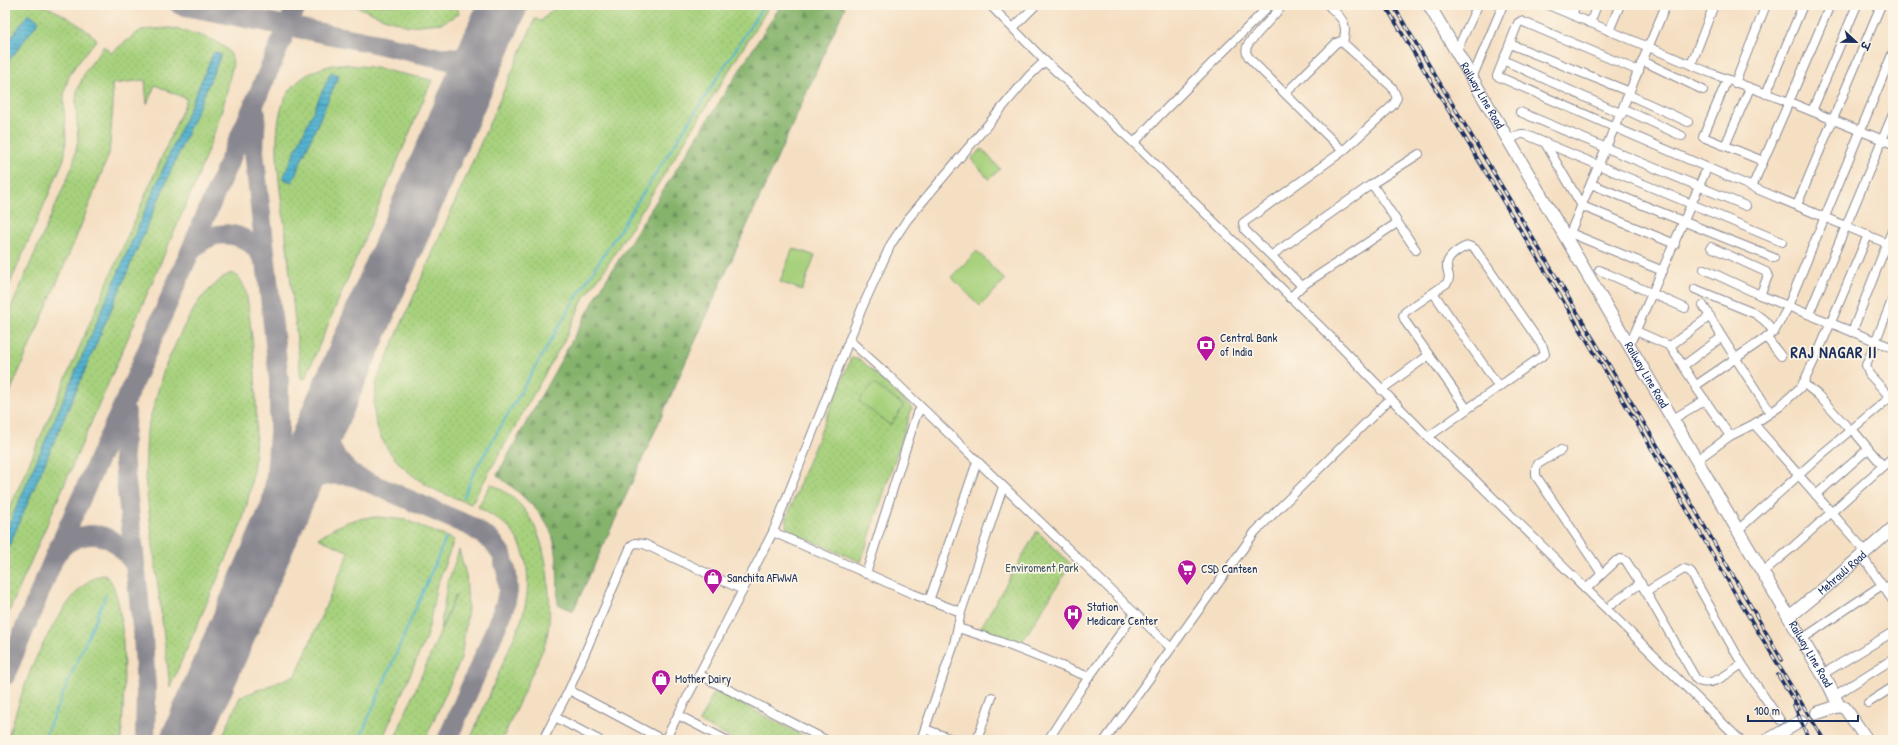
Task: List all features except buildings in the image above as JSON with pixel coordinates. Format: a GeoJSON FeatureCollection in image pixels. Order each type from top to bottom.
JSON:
{"type":"FeatureCollection","features":[{"type":"Feature","properties":{"kind":"street"},"geometry":{"type":"LineString","coordinates":[[990,5],[1045,61],[1134,143],[1342,348],[1428,437],[1476,481],[1740,740]]}},
{"type":"Feature","properties":{"kind":"street"},"geometry":{"type":"LineString","coordinates":[[1013,28],[1036,5]]}},
{"type":"Feature","properties":{"kind":"street"},"geometry":{"type":"LineString","coordinates":[[1134,143],[1190,84],[1270,5]]}},
{"type":"Feature","properties":{"kind":"street"},"geometry":{"type":"LineString","coordinates":[[1283,5],[1249,43],[1245,51],[1249,58],[1286,93],[1343,152]]}},
{"type":"Feature","properties":{"kind":"street"},"geometry":{"type":"LineString","coordinates":[[1328,5],[1345,23],[1346,30],[1343,42]]}},
{"type":"Feature","properties":{"kind":"street","name":"Railway Line Road"},"geometry":{"type":"LineString","coordinates":[[1429,5],[1508,140],[1569,236],[1629,346],[1823,674],[1837,701],[1845,708],[1867,740]]}},
{"type":"Feature","properties":{"kind":"street"},"geometry":{"type":"LineString","coordinates":[[1456,52],[1478,5]]}},
{"type":"Feature","properties":{"kind":"street"},"geometry":{"type":"LineString","coordinates":[[1472,78],[1503,5]]}},
{"type":"Feature","properties":{"kind":"street"},"geometry":{"type":"LineString","coordinates":[[1549,5],[1691,65],[1790,102],[1893,144]]}},
{"type":"Feature","properties":{"kind":"street"},"geometry":{"type":"LineString","coordinates":[[1572,15],[1576,5]]}},
{"type":"Feature","properties":{"kind":"street"},"geometry":{"type":"LineString","coordinates":[[1590,22],[1597,5]]}},
{"type":"Feature","properties":{"kind":"street"},"geometry":{"type":"LineString","coordinates":[[1609,30],[1620,5]]}},
{"type":"Feature","properties":{"kind":"street"},"geometry":{"type":"LineString","coordinates":[[1663,271],[1569,236],[1623,112],[1666,5]]}},
{"type":"Feature","properties":{"kind":"street"},"geometry":{"type":"LineString","coordinates":[[1691,65],[1714,5]]}},
{"type":"Feature","properties":{"kind":"street"},"geometry":{"type":"LineString","coordinates":[[1763,161],[1702,137],[1731,81],[1766,5]]}},
{"type":"Feature","properties":{"kind":"street"},"geometry":{"type":"LineString","coordinates":[[1766,94],[1803,5]]}},
{"type":"Feature","properties":{"kind":"street"},"geometry":{"type":"LineString","coordinates":[[1752,187],[1790,102],[1830,5]]}},
{"type":"Feature","properties":{"kind":"street"},"geometry":{"type":"LineString","coordinates":[[1812,111],[1857,5]]}},
{"type":"Feature","properties":{"kind":"street"},"geometry":{"type":"LineString","coordinates":[[1797,205],[1881,5]]}},
{"type":"Feature","properties":{"kind":"street"},"geometry":{"type":"LineString","coordinates":[[1639,71],[1521,21],[1497,75],[1498,77],[1707,168],[1890,244]]}},
{"type":"Feature","properties":{"kind":"street"},"geometry":{"type":"LineString","coordinates":[[1286,93],[1339,41],[1343,42],[1392,86],[1397,98],[1393,105],[1343,152],[1243,223],[1245,230],[1302,286]]}},
{"type":"Feature","properties":{"kind":"street"},"geometry":{"type":"LineString","coordinates":[[1510,44],[1630,94],[1688,122]]}},
{"type":"Feature","properties":{"kind":"street"},"geometry":{"type":"LineString","coordinates":[[1696,386],[1774,332],[1788,306],[1893,52]]}},
{"type":"Feature","properties":{"kind":"street"},"geometry":{"type":"LineString","coordinates":[[1503,60],[1682,136]]}},
{"type":"Feature","properties":{"kind":"street"},"geometry":{"type":"LineString","coordinates":[[569,690],[664,740],[700,675],[773,532],[849,340],[894,237],[1029,76],[1045,61]]}},
{"type":"Feature","properties":{"kind":"street"},"geometry":{"type":"LineString","coordinates":[[1643,61],[1703,90]]}},
{"type":"Feature","properties":{"kind":"street"},"geometry":{"type":"LineString","coordinates":[[1725,146],[1750,88]]}},
{"type":"Feature","properties":{"kind":"street"},"geometry":{"type":"LineString","coordinates":[[1520,112],[1746,206]]}},
{"type":"Feature","properties":{"kind":"street"},"geometry":{"type":"LineString","coordinates":[[1809,314],[1893,114]]}},
{"type":"Feature","properties":{"kind":"street"},"geometry":{"type":"LineString","coordinates":[[1508,140],[1521,134],[1782,242]]}},
{"type":"Feature","properties":{"kind":"street"},"geometry":{"type":"LineString","coordinates":[[1545,143],[1582,206],[1675,244]]}},
{"type":"Feature","properties":{"kind":"street"},"geometry":{"type":"LineString","coordinates":[[1272,255],[1372,184],[1419,154]]}},
{"type":"Feature","properties":{"kind":"street"},"geometry":{"type":"LineString","coordinates":[[1629,346],[1707,168]]}},
{"type":"Feature","properties":{"kind":"street"},"geometry":{"type":"LineString","coordinates":[[1372,184],[1416,250]]}},
{"type":"Feature","properties":{"kind":"street"},"geometry":{"type":"LineString","coordinates":[[1591,184],[1684,223],[1774,258]]}},
{"type":"Feature","properties":{"kind":"street"},"geometry":{"type":"LineString","coordinates":[[1290,298],[1302,286],[1397,222]]}},
{"type":"Feature","properties":{"kind":"street"},"geometry":{"type":"LineString","coordinates":[[1852,332],[1890,244],[1893,228]]}},
{"type":"Feature","properties":{"kind":"street"},"geometry":{"type":"LineString","coordinates":[[1697,460],[1730,436],[1754,424],[1796,393],[1803,383],[1868,235]]}},
{"type":"Feature","properties":{"kind":"street"},"geometry":{"type":"LineString","coordinates":[[1428,437],[1542,358],[1545,352],[1475,249],[1467,246],[1450,258],[1447,266],[1450,280],[1434,294],[1405,312],[1403,316],[1428,355],[1467,409]]}},
{"type":"Feature","properties":{"kind":"street"},"geometry":{"type":"LineString","coordinates":[[1711,248],[1766,272],[1768,276],[1760,295]]}},
{"type":"Feature","properties":{"kind":"street"},"geometry":{"type":"LineString","coordinates":[[1704,269],[1760,295],[1893,348]]}},
{"type":"Feature","properties":{"kind":"street"},"geometry":{"type":"LineString","coordinates":[[1599,270],[1685,308]]}},
{"type":"Feature","properties":{"kind":"street"},"geometry":{"type":"LineString","coordinates":[[1695,288],[1756,314],[1765,321],[1774,332]]}},
{"type":"Feature","properties":{"kind":"street"},"geometry":{"type":"LineString","coordinates":[[1434,294],[1499,387]]}},
{"type":"Feature","properties":{"kind":"street"},"geometry":{"type":"LineString","coordinates":[[1738,530],[1799,475],[1892,396],[1869,374],[1866,368],[1867,362],[1893,298]]}},
{"type":"Feature","properties":{"kind":"street"},"geometry":{"type":"LineString","coordinates":[[1703,304],[1735,358],[1770,412]]}},
{"type":"Feature","properties":{"kind":"street"},"geometry":{"type":"LineString","coordinates":[[1670,346],[1710,316]]}},
{"type":"Feature","properties":{"kind":"street"},"geometry":{"type":"LineString","coordinates":[[1636,331],[1670,346],[1730,436]]}},
{"type":"Feature","properties":{"kind":"street"},"geometry":{"type":"LineString","coordinates":[[1683,366],[1722,337]]}},
{"type":"Feature","properties":{"kind":"street"},"geometry":{"type":"LineString","coordinates":[[1766,337],[1781,356]]}},
{"type":"Feature","properties":{"kind":"street"},"geometry":{"type":"LineString","coordinates":[[849,340],[1171,648]]}},
{"type":"Feature","properties":{"kind":"street"},"geometry":{"type":"LineString","coordinates":[[1381,390],[1428,355]]}},
{"type":"Feature","properties":{"kind":"street"},"geometry":{"type":"LineString","coordinates":[[1803,383],[1818,395],[1883,466]]}},
{"type":"Feature","properties":{"kind":"street"},"geometry":{"type":"LineString","coordinates":[[1105,740],[1255,532],[1390,399]]}},
{"type":"Feature","properties":{"kind":"street"},"geometry":{"type":"LineString","coordinates":[[1673,419],[1705,400]]}},
{"type":"Feature","properties":{"kind":"street"},"geometry":{"type":"LineString","coordinates":[[866,574],[916,416],[921,408]]}},
{"type":"Feature","properties":{"kind":"street"},"geometry":{"type":"LineString","coordinates":[[1754,424],[1816,495],[1864,554],[1893,601]]}},
{"type":"Feature","properties":{"kind":"street"},"geometry":{"type":"LineString","coordinates":[[1816,495],[1868,449]]}},
{"type":"Feature","properties":{"kind":"street"},"geometry":{"type":"LineString","coordinates":[[1561,450],[1538,464],[1536,468],[1536,476],[1602,574]]}},
{"type":"Feature","properties":{"kind":"street"},"geometry":{"type":"LineString","coordinates":[[1763,572],[1893,458]]}},
{"type":"Feature","properties":{"kind":"street"},"geometry":{"type":"LineString","coordinates":[[929,601],[977,462]]}},
{"type":"Feature","properties":{"kind":"street"},"geometry":{"type":"LineString","coordinates":[[921,740],[949,659],[961,612],[1003,487]]}},
{"type":"Feature","properties":{"kind":"street","name":"Mehrauli Road"},"geometry":{"type":"LineString","coordinates":[[1789,617],[1893,528]]}},
{"type":"Feature","properties":{"kind":"street"},"geometry":{"type":"LineString","coordinates":[[773,532],[929,601],[961,612]]}},
{"type":"Feature","properties":{"kind":"street"},"geometry":{"type":"LineString","coordinates":[[544,740],[569,690],[631,546],[635,543],[644,544],[743,590]]}},
{"type":"Feature","properties":{"kind":"street"},"geometry":{"type":"LineString","coordinates":[[1586,589],[1616,561],[1621,559],[1627,562],[1641,583],[1698,680],[1704,683],[1714,681],[1742,664]]}},
{"type":"Feature","properties":{"kind":"street"},"geometry":{"type":"LineString","coordinates":[[1646,592],[1684,569],[1688,570],[1742,664],[1780,720]]}},
{"type":"Feature","properties":{"kind":"street"},"geometry":{"type":"LineString","coordinates":[[1802,639],[1893,582]]}},
{"type":"Feature","properties":{"kind":"street"},"geometry":{"type":"LineString","coordinates":[[1612,604],[1641,583]]}},
{"type":"Feature","properties":{"kind":"street"},"geometry":{"type":"LineString","coordinates":[[1048,740],[1097,664],[1135,613]]}},
{"type":"Feature","properties":{"kind":"street"},"geometry":{"type":"LineString","coordinates":[[958,628],[998,641],[1089,677]]}},
{"type":"Feature","properties":{"kind":"street"},"geometry":{"type":"LineString","coordinates":[[1823,674],[1893,632]]}},
{"type":"Feature","properties":{"kind":"street"},"geometry":{"type":"LineString","coordinates":[[1817,713],[1837,701],[1893,659]]}},
{"type":"Feature","properties":{"kind":"street"},"geometry":{"type":"LineString","coordinates":[[700,675],[826,740]]}},
{"type":"Feature","properties":{"kind":"street"},"geometry":{"type":"LineString","coordinates":[[1868,703],[1893,687]]}},
{"type":"Feature","properties":{"kind":"street"},"geometry":{"type":"LineString","coordinates":[[977,740],[992,697]]}},
{"type":"Feature","properties":{"kind":"street"},"geometry":{"type":"LineString","coordinates":[[678,715],[726,740]]}},
{"type":"Feature","properties":{"kind":"street"},"geometry":{"type":"LineString","coordinates":[[555,717],[599,740]]}},
{"type":"Feature","properties":{"kind":"street"},"geometry":{"type":"LineString","coordinates":[[1768,740],[1801,721]]}},
{"type":"Feature","properties":{"kind":"street"},"geometry":{"type":"LineString","coordinates":[[925,729],[954,740]]}},
{"type":"Feature","properties":{"kind":"green space"},"geometry":{"type":"Polygon","coordinates":[[[31,4],[47,7],[70,19],[97,39],[69,76],[64,99],[66,149],[64,159],[5,295],[5,5],[31,4]]]}},
{"type":"Feature","properties":{"kind":"green space"},"geometry":{"type":"Polygon","coordinates":[[[353,5],[361,5],[366,7],[367,5],[457,5],[459,14],[442,23],[408,26],[381,17],[353,5]]]}},
{"type":"Feature","properties":{"kind":"green space"},"geometry":{"type":"Polygon","coordinates":[[[558,5],[770,5],[605,269],[583,300],[566,337],[471,504],[441,493],[425,484],[406,469],[389,451],[378,429],[375,417],[374,402],[377,380],[535,19],[541,21],[558,5]]]}},
{"type":"Feature","properties":{"kind":"green space"},"geometry":{"type":"Polygon","coordinates":[[[781,5],[839,5],[845,7],[573,611],[558,604],[556,549],[551,532],[546,522],[531,504],[497,475],[604,283],[781,5]]]}},
{"type":"Feature","properties":{"kind":"green space"},"geometry":{"type":"Polygon","coordinates":[[[171,28],[206,37],[223,46],[229,52],[233,60],[233,65],[224,103],[197,179],[5,621],[5,555],[221,55],[214,52],[5,534],[5,519],[187,99],[155,85],[147,104],[145,80],[112,84],[113,106],[109,154],[78,233],[5,404],[5,322],[73,165],[78,140],[76,101],[77,91],[85,72],[104,46],[111,53],[141,30],[171,28]]]}},
{"type":"Feature","properties":{"kind":"green space"},"geometry":{"type":"Polygon","coordinates":[[[340,64],[370,67],[432,80],[305,379],[301,378],[278,168],[277,132],[280,115],[288,93],[307,75],[340,64]],[[339,75],[283,179],[292,182],[339,75]]]}},
{"type":"Feature","properties":{"kind":"green space"},"geometry":{"type":"Polygon","coordinates":[[[982,149],[1000,169],[989,179],[971,159],[982,149]]]}},
{"type":"Feature","properties":{"kind":"green space"},"geometry":{"type":"Polygon","coordinates":[[[793,248],[815,256],[802,290],[780,282],[793,248]]]}},
{"type":"Feature","properties":{"kind":"green space"},"geometry":{"type":"Polygon","coordinates":[[[977,251],[1005,280],[980,306],[951,277],[977,251]]]}},
{"type":"Feature","properties":{"kind":"green space"},"geometry":{"type":"Polygon","coordinates":[[[231,273],[241,280],[244,287],[249,309],[253,346],[256,427],[252,481],[239,530],[170,687],[145,478],[147,430],[164,369],[184,326],[200,299],[222,278],[231,273]]]}},
{"type":"Feature","properties":{"kind":"green space"},"geometry":{"type":"Polygon","coordinates":[[[851,358],[861,360],[912,408],[861,562],[791,532],[786,527],[787,517],[804,472],[851,358]]]}},
{"type":"Feature","properties":{"kind":"green space"},"geometry":{"type":"Polygon","coordinates":[[[873,383],[904,406],[890,425],[859,401],[873,383]]]}},
{"type":"Feature","properties":{"kind":"green space"},"geometry":{"type":"Polygon","coordinates":[[[491,484],[507,493],[519,504],[529,516],[536,530],[546,562],[549,595],[549,621],[544,647],[502,740],[470,740],[521,621],[527,597],[528,585],[526,561],[517,538],[506,525],[478,507],[491,484]]]}},
{"type":"Feature","properties":{"kind":"green space"},"geometry":{"type":"Polygon","coordinates":[[[377,517],[406,520],[454,540],[436,588],[429,627],[425,640],[382,740],[221,740],[240,697],[296,675],[349,552],[318,538],[352,520],[377,517]]]}},
{"type":"Feature","properties":{"kind":"green space","name":"Enviroment Park"},"geometry":{"type":"Polygon","coordinates":[[[1037,531],[1071,564],[1020,645],[980,629],[1037,531]]]}},
{"type":"Feature","properties":{"kind":"green space"},"geometry":{"type":"Polygon","coordinates":[[[459,550],[466,575],[468,608],[461,659],[425,740],[394,740],[456,595],[440,630],[447,585],[459,550]]]}},
{"type":"Feature","properties":{"kind":"green space"},"geometry":{"type":"Polygon","coordinates":[[[104,575],[112,584],[118,602],[122,625],[124,679],[121,740],[7,740],[28,676],[52,628],[61,613],[82,587],[93,578],[104,575]]]}},
{"type":"Feature","properties":{"kind":"green space"},"geometry":{"type":"Polygon","coordinates":[[[715,690],[811,740],[734,740],[699,722],[715,690]]]}},
{"type":"Feature","properties":{"kind":"water"},"geometry":{"type":"Polygon","coordinates":[[[29,13],[39,21],[5,66],[5,46],[29,13]]]}},
{"type":"Feature","properties":{"kind":"water"},"geometry":{"type":"Polygon","coordinates":[[[214,52],[221,55],[5,555],[5,534],[214,52]]]}},
{"type":"Feature","properties":{"kind":"water"},"geometry":{"type":"Polygon","coordinates":[[[331,72],[339,75],[292,182],[283,178],[331,72]]]}},
{"type":"Feature","properties":{"kind":"waterway"},"geometry":{"type":"LineString","coordinates":[[464,497],[473,474],[572,304],[764,5]]}},
{"type":"Feature","properties":{"kind":"waterway"},"geometry":{"type":"LineString","coordinates":[[359,740],[446,538]]}},
{"type":"Feature","properties":{"kind":"waterway"},"geometry":{"type":"LineString","coordinates":[[43,740],[106,595]]}},
{"type":"Feature","properties":{"kind":"taxiway"},"geometry":{"type":"LineString","coordinates":[[180,5],[373,43],[453,61],[466,70],[467,85],[464,96]]}},
{"type":"Feature","properties":{"kind":"taxiway"},"geometry":{"type":"LineString","coordinates":[[5,676],[54,558],[134,381],[297,5]]}},
{"type":"Feature","properties":{"kind":"taxiway"},"geometry":{"type":"LineString","coordinates":[[491,34],[492,5]]}},
{"type":"Feature","properties":{"kind":"taxiway"},"geometry":{"type":"LineString","coordinates":[[445,57],[459,57],[476,52],[489,37]]}},
{"type":"Feature","properties":{"kind":"taxiway"},"geometry":{"type":"LineString","coordinates":[[242,609],[258,559],[269,517],[276,476],[279,433],[279,380],[254,151],[256,114]]}},
{"type":"Feature","properties":{"kind":"taxiway"},"geometry":{"type":"LineString","coordinates":[[191,251],[200,242],[211,237],[221,234],[232,235],[242,238],[251,244],[259,252],[265,263]]}},
{"type":"Feature","properties":{"kind":"taxiway"},"geometry":{"type":"LineString","coordinates":[[335,392],[327,428],[328,438],[336,457],[354,476]]}},
{"type":"Feature","properties":{"kind":"taxiway"},"geometry":{"type":"LineString","coordinates":[[126,413],[123,454],[143,636],[146,689],[145,740]]}},
{"type":"Feature","properties":{"kind":"taxiway"},"geometry":{"type":"LineString","coordinates":[[279,521],[299,489],[307,482],[326,475],[354,476],[472,527],[492,541],[502,555],[507,574],[508,592],[505,605],[488,647],[447,740]]}},
{"type":"Feature","properties":{"kind":"taxiway"},"geometry":{"type":"LineString","coordinates":[[57,553],[62,547],[75,539],[83,536],[98,535],[106,537],[116,543],[135,564]]}},
{"type":"Feature","properties":{"kind":"runway"},"geometry":{"type":"LineString","coordinates":[[185,740],[503,5]]}},
{"type":"Feature","properties":{"kind":"railway"},"geometry":{"type":"LineString","coordinates":[[1385,5],[1642,432],[1740,602],[1824,740]]}},
{"type":"Feature","properties":{"kind":"railway"},"geometry":{"type":"LineString","coordinates":[[1393,5],[1672,470],[1782,660]]}},
{"type":"Feature","properties":{"kind":"railway"},"geometry":{"type":"LineString","coordinates":[[1778,675],[1799,709]]}},
{"type":"Feature","properties":{"kind":"railway"},"geometry":{"type":"LineString","coordinates":[[1794,705],[1809,740]]}},
{"type":"Feature","properties":{"kind":"place","name":"Central Bank of India"},"geometry":{"type":"Point","coordinates":[1206,362]}},
{"type":"Feature","properties":{"kind":"place","name":"CSD Canteen"},"geometry":{"type":"Point","coordinates":[1187,586]}},
{"type":"Feature","properties":{"kind":"place","name":"Sanchita AFWWA"},"geometry":{"type":"Point","coordinates":[713,595]}},
{"type":"Feature","properties":{"kind":"place","name":"Station Medicare Center"},"geometry":{"type":"Point","coordinates":[1073,631]}},
{"type":"Feature","properties":{"kind":"place","name":"Mother Dairy"},"geometry":{"type":"Point","coordinates":[661,696]}},
{"type":"Feature","properties":{"kind":"district","name":"RAJ NAGAR II"},"geometry":{"type":"Point","coordinates":[1834,352]}}]}
